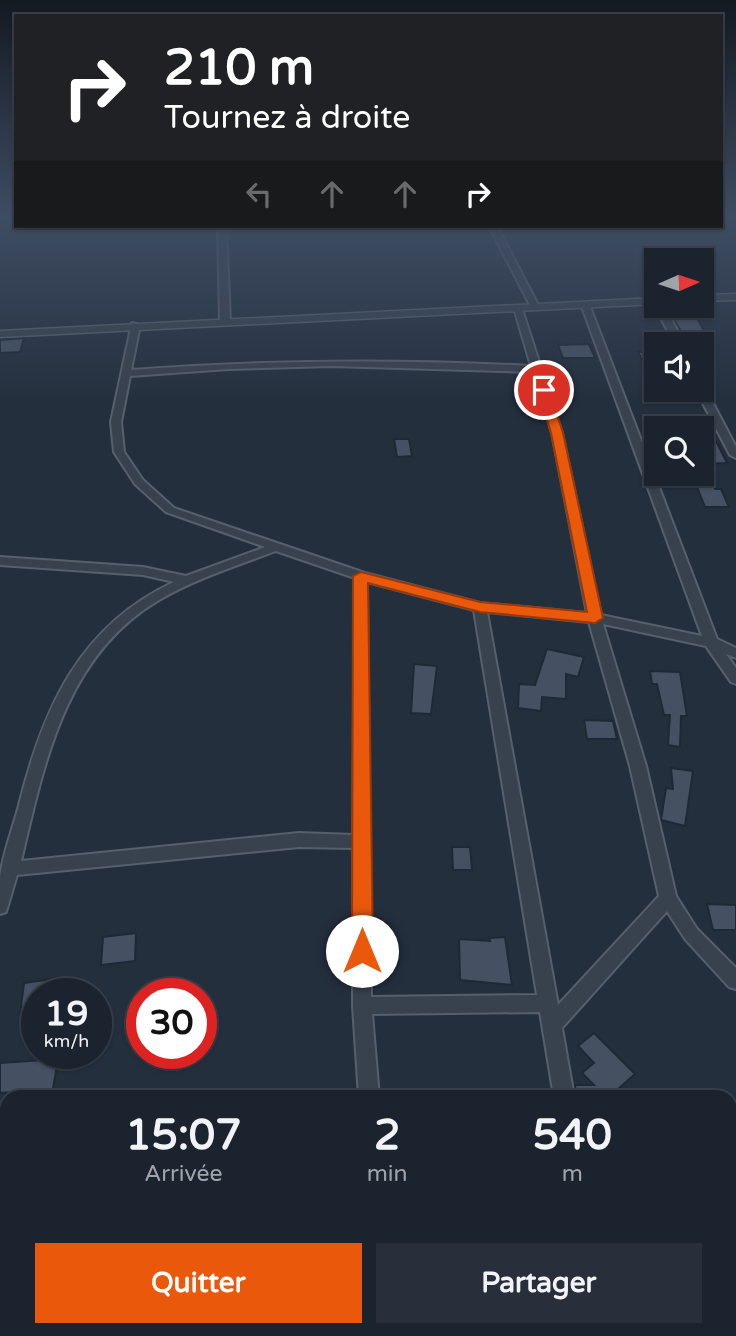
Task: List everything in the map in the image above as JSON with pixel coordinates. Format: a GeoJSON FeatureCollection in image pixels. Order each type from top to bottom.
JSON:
{"type":"FeatureCollection","features":[{"type":"Feature","properties":{"kind":"street"},"geometry":{"type":"LineString","coordinates":[[224,278],[225,322]]}},
{"type":"Feature","properties":{"kind":"street"},"geometry":{"type":"LineString","coordinates":[[520,278],[535,307]]}},
{"type":"Feature","properties":{"kind":"street"},"geometry":{"type":"LineString","coordinates":[[714,298],[736,297]]}},
{"type":"Feature","properties":{"kind":"street"},"geometry":{"type":"LineString","coordinates":[[0,334],[644,302]]}},
{"type":"Feature","properties":{"kind":"street"},"geometry":{"type":"LineString","coordinates":[[585,304],[711,642],[736,679]]}},
{"type":"Feature","properties":{"kind":"street"},"geometry":{"type":"LineString","coordinates":[[518,308],[557,433],[595,618],[638,766],[668,898],[691,934],[736,981]]}},
{"type":"Feature","properties":{"kind":"street"},"geometry":{"type":"LineString","coordinates":[[135,326],[116,422],[119,452],[139,482],[170,510],[361,576],[480,607],[595,618],[711,642],[736,653]]}},
{"type":"Feature","properties":{"kind":"street"},"geometry":{"type":"LineString","coordinates":[[125,373],[310,362],[405,362],[537,369]]}},
{"type":"Feature","properties":{"kind":"street"},"geometry":{"type":"LineString","coordinates":[[707,402],[735,455]]}},
{"type":"Feature","properties":{"kind":"street"},"geometry":{"type":"LineString","coordinates":[[0,906],[12,869],[30,786],[59,700],[111,629],[136,609],[190,581],[278,546]]}},
{"type":"Feature","properties":{"kind":"street"},"geometry":{"type":"LineString","coordinates":[[0,561],[119,568],[190,581]]}},
{"type":"Feature","properties":{"kind":"street"},"geometry":{"type":"LineString","coordinates":[[361,576],[362,1006],[368,1090]]}},
{"type":"Feature","properties":{"kind":"street"},"geometry":{"type":"LineString","coordinates":[[480,607],[564,1090]]}},
{"type":"Feature","properties":{"kind":"street"},"geometry":{"type":"LineString","coordinates":[[12,869],[299,840],[363,842]]}},
{"type":"Feature","properties":{"kind":"street"},"geometry":{"type":"LineString","coordinates":[[553,1024],[668,898]]}},
{"type":"Feature","properties":{"kind":"street"},"geometry":{"type":"LineString","coordinates":[[362,1006],[547,1003]]}},
{"type":"Feature","properties":{"kind":"building"},"geometry":{"type":"Polygon","coordinates":[[[673,318],[697,318],[705,332],[681,332],[673,318]]]}},
{"type":"Feature","properties":{"kind":"building"},"geometry":{"type":"Polygon","coordinates":[[[24,338],[20,352],[0,353],[0,340],[24,338]]]}},
{"type":"Feature","properties":{"kind":"building"},"geometry":{"type":"Polygon","coordinates":[[[589,344],[595,358],[563,358],[558,345],[589,344]]]}},
{"type":"Feature","properties":{"kind":"building"},"geometry":{"type":"Polygon","coordinates":[[[638,352],[644,352],[644,363],[638,352]]]}},
{"type":"Feature","properties":{"kind":"building"},"geometry":{"type":"Polygon","coordinates":[[[394,439],[409,439],[412,456],[397,457],[394,439]]]}},
{"type":"Feature","properties":{"kind":"building"},"geometry":{"type":"Polygon","coordinates":[[[714,443],[717,443],[727,463],[714,464],[714,443]]]}},
{"type":"Feature","properties":{"kind":"building"},"geometry":{"type":"Polygon","coordinates":[[[696,486],[721,489],[729,507],[705,507],[696,486]]]}},
{"type":"Feature","properties":{"kind":"building"},"geometry":{"type":"Polygon","coordinates":[[[547,649],[584,657],[578,677],[566,674],[566,699],[542,697],[541,711],[518,708],[519,684],[535,685],[547,649]]]}},
{"type":"Feature","properties":{"kind":"building"},"geometry":{"type":"Polygon","coordinates":[[[414,664],[437,666],[431,714],[411,713],[414,664]]]}},
{"type":"Feature","properties":{"kind":"building"},"geometry":{"type":"Polygon","coordinates":[[[650,671],[680,672],[687,716],[681,716],[680,747],[668,745],[670,715],[664,715],[657,684],[652,684],[650,671]]]}},
{"type":"Feature","properties":{"kind":"building"},"geometry":{"type":"Polygon","coordinates":[[[584,720],[613,721],[617,739],[587,739],[584,720]]]}},
{"type":"Feature","properties":{"kind":"building"},"geometry":{"type":"Polygon","coordinates":[[[671,768],[693,771],[685,826],[661,820],[666,788],[673,789],[671,768]]]}},
{"type":"Feature","properties":{"kind":"building"},"geometry":{"type":"Polygon","coordinates":[[[452,847],[470,847],[472,870],[453,870],[452,847]]]}},
{"type":"Feature","properties":{"kind":"building"},"geometry":{"type":"Polygon","coordinates":[[[707,904],[736,905],[736,930],[713,930],[707,904]]]}},
{"type":"Feature","properties":{"kind":"building"},"geometry":{"type":"Polygon","coordinates":[[[136,933],[135,961],[101,965],[103,937],[136,933]]]}},
{"type":"Feature","properties":{"kind":"building"},"geometry":{"type":"Polygon","coordinates":[[[505,937],[512,985],[460,980],[459,939],[490,941],[489,938],[505,937]]]}},
{"type":"Feature","properties":{"kind":"building"},"geometry":{"type":"Polygon","coordinates":[[[594,1033],[635,1074],[617,1090],[575,1090],[575,1085],[594,1085],[582,1073],[594,1063],[578,1046],[594,1033]]]}},
{"type":"Feature","properties":{"kind":"building"},"geometry":{"type":"Polygon","coordinates":[[[21,1062],[21,1069],[56,1069],[53,1089],[0,1090],[0,1063],[21,1062]]]}},
{"type":"Feature","properties":{"kind":"route"},"geometry":{"type":"LineString","coordinates":[[362,951],[361,576],[480,607],[595,618],[557,433],[544,390]]}}]}
